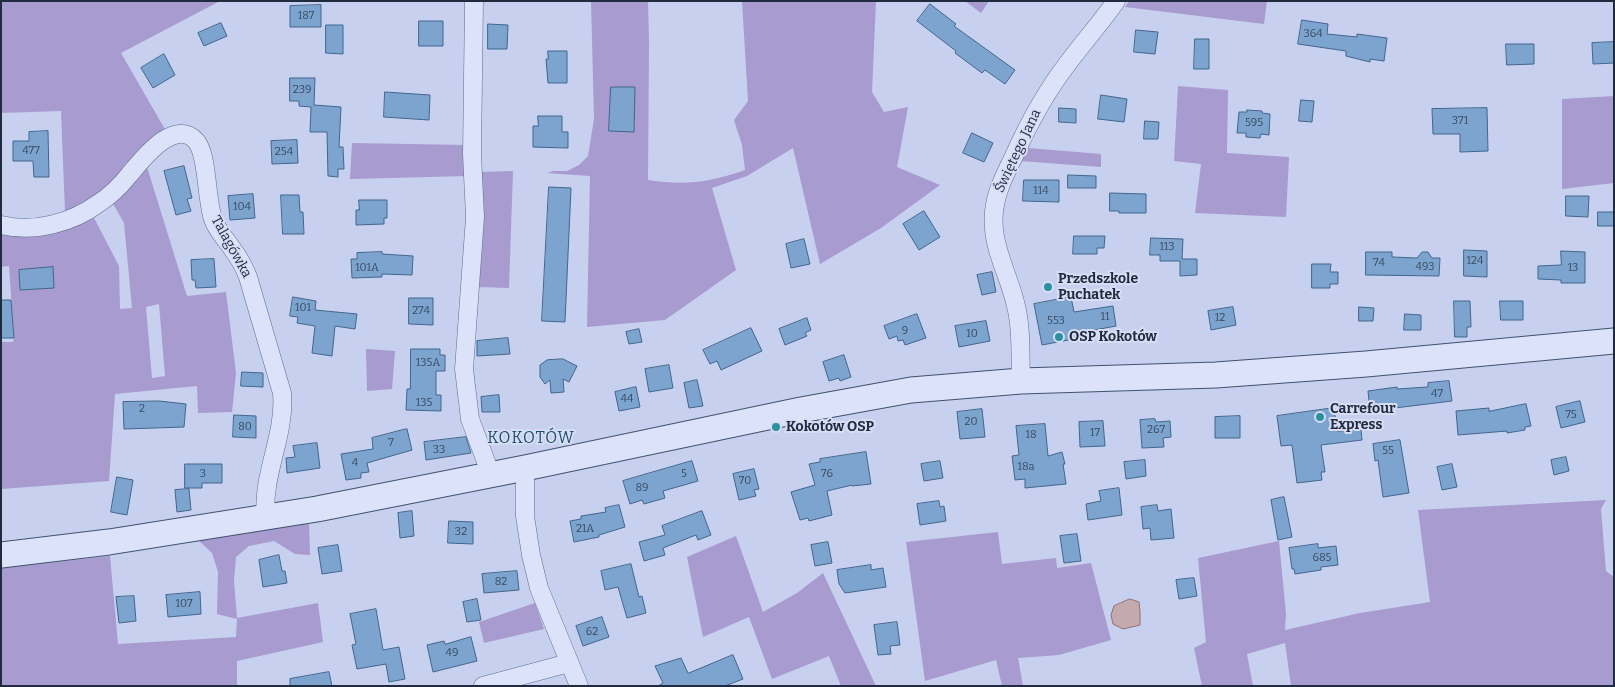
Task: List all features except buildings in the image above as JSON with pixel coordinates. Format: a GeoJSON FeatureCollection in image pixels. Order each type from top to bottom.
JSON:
{"type":"FeatureCollection","features":[{"type":"Feature","properties":{"kind":"street"},"geometry":{"type":"LineString","coordinates":[[474,1],[472,154],[476,217],[464,369],[470,419],[491,475]]}},
{"type":"Feature","properties":{"kind":"street","name":"Świętego Jana"},"geometry":{"type":"LineString","coordinates":[[1020,381],[1019,318],[996,242],[993,216],[996,195],[1022,139],[1042,102],[1064,68],[1116,1]]}},
{"type":"Feature","properties":{"kind":"street","name":"Talagówka"},"geometry":{"type":"LineString","coordinates":[[1,225],[23,228],[45,226],[85,212],[100,203],[115,190],[140,161],[163,140],[178,134],[185,134],[196,141],[202,154],[212,217],[218,231],[238,256],[248,277],[282,394],[282,411],[268,479],[265,507],[266,518]]}},
{"type":"Feature","properties":{"kind":"street"},"geometry":{"type":"LineString","coordinates":[[1,554],[109,542],[266,518],[491,475],[876,396],[944,387],[1020,381],[1248,373],[1366,364],[1614,340]]}},
{"type":"Feature","properties":{"kind":"street"},"geometry":{"type":"LineString","coordinates":[[525,468],[525,516],[531,555],[539,588],[580,686]]}},
{"type":"Feature","properties":{"kind":"street"},"geometry":{"type":"LineString","coordinates":[[483,686],[569,663]]}},
{"type":"Feature","properties":{"kind":"shaded area"},"geometry":{"type":"Polygon","coordinates":[[[1,1],[220,1],[121,53],[166,131],[139,150],[112,183],[87,205],[65,212],[61,111],[1,113],[1,1]]]}},
{"type":"Feature","properties":{"kind":"shaded area"},"geometry":{"type":"Polygon","coordinates":[[[591,1],[648,1],[648,180],[686,183],[709,180],[745,170],[742,145],[734,120],[748,101],[742,1],[876,1],[872,92],[884,112],[908,107],[897,167],[940,185],[881,228],[820,264],[793,148],[747,176],[712,188],[736,270],[665,320],[587,327],[590,176],[547,173],[567,171],[579,165],[588,156],[594,119],[591,1]]]}},
{"type":"Feature","properties":{"kind":"shaded area"},"geometry":{"type":"Polygon","coordinates":[[[965,1],[989,1],[981,13],[965,1]]]}},
{"type":"Feature","properties":{"kind":"shaded area"},"geometry":{"type":"Polygon","coordinates":[[[1129,1],[1267,1],[1264,24],[1125,7],[1129,1]]]}},
{"type":"Feature","properties":{"kind":"shaded area"},"geometry":{"type":"Polygon","coordinates":[[[1178,86],[1228,90],[1227,153],[1289,157],[1286,217],[1195,213],[1201,164],[1174,161],[1178,86]]]}},
{"type":"Feature","properties":{"kind":"shaded area"},"geometry":{"type":"Polygon","coordinates":[[[1614,96],[1614,183],[1562,189],[1562,99],[1614,96]]]}},
{"type":"Feature","properties":{"kind":"shaded area"},"geometry":{"type":"Polygon","coordinates":[[[352,143],[465,145],[467,176],[350,179],[352,143]]]}},
{"type":"Feature","properties":{"kind":"shaded area"},"geometry":{"type":"Polygon","coordinates":[[[1028,148],[1101,154],[1101,167],[1020,161],[1028,148]]]}},
{"type":"Feature","properties":{"kind":"shaded area"},"geometry":{"type":"Polygon","coordinates":[[[147,167],[187,296],[226,292],[236,373],[232,412],[198,413],[197,386],[115,394],[109,481],[1,489],[1,342],[13,342],[14,338],[9,266],[1,267],[1,231],[93,216],[119,266],[120,309],[132,308],[124,223],[112,202],[147,167]],[[159,304],[146,307],[152,378],[165,376],[159,304]]]}},
{"type":"Feature","properties":{"kind":"shaded area"},"geometry":{"type":"Polygon","coordinates":[[[513,171],[509,288],[477,287],[479,172],[513,171]]]}},
{"type":"Feature","properties":{"kind":"shaded area"},"geometry":{"type":"Polygon","coordinates":[[[366,349],[395,351],[392,389],[367,391],[366,349]]]}},
{"type":"Feature","properties":{"kind":"shaded area"},"geometry":{"type":"Polygon","coordinates":[[[1606,500],[1601,509],[1606,571],[1614,577],[1614,686],[1291,686],[1285,643],[1247,654],[1253,686],[1202,686],[1194,648],[1206,642],[1198,558],[1279,541],[1286,614],[1285,630],[1360,613],[1430,602],[1418,510],[1606,500]]]}},
{"type":"Feature","properties":{"kind":"shaded area"},"geometry":{"type":"Polygon","coordinates":[[[309,523],[310,555],[295,554],[274,541],[249,546],[236,557],[234,581],[237,618],[318,603],[323,642],[237,661],[237,686],[1,686],[1,568],[110,556],[118,644],[236,637],[237,619],[217,614],[218,572],[212,553],[198,540],[309,523]]]}},
{"type":"Feature","properties":{"kind":"shaded area"},"geometry":{"type":"Polygon","coordinates":[[[998,532],[1002,564],[1056,558],[1057,568],[1091,563],[1111,640],[1059,655],[1018,658],[1023,686],[1002,686],[996,660],[925,681],[906,542],[998,532]]]}},
{"type":"Feature","properties":{"kind":"shaded area"},"geometry":{"type":"Polygon","coordinates":[[[736,536],[763,612],[797,593],[823,573],[876,686],[841,686],[829,656],[772,679],[749,617],[703,637],[687,557],[736,536]]]}},
{"type":"Feature","properties":{"kind":"shaded area"},"geometry":{"type":"Polygon","coordinates":[[[1130,599],[1139,602],[1140,625],[1123,629],[1113,624],[1111,615],[1114,606],[1130,599]]]}},
{"type":"Feature","properties":{"kind":"shaded area"},"geometry":{"type":"Polygon","coordinates":[[[535,603],[544,629],[484,643],[479,622],[535,603]]]}},
{"type":"Feature","properties":{"kind":"place","name":"Przedszkole Puchatek"},"geometry":{"type":"Point","coordinates":[1048,287]}},
{"type":"Feature","properties":{"kind":"place","name":"OSP Kokotów"},"geometry":{"type":"Point","coordinates":[1059,337]}},
{"type":"Feature","properties":{"kind":"place","name":"Carrefour Express"},"geometry":{"type":"Point","coordinates":[1320,417]}},
{"type":"Feature","properties":{"kind":"place","name":"Kokotów OSP"},"geometry":{"type":"Point","coordinates":[776,427]}},
{"type":"Feature","properties":{"kind":"district","name":"KOKOTÓW"},"geometry":{"type":"Point","coordinates":[531,439]}}]}
